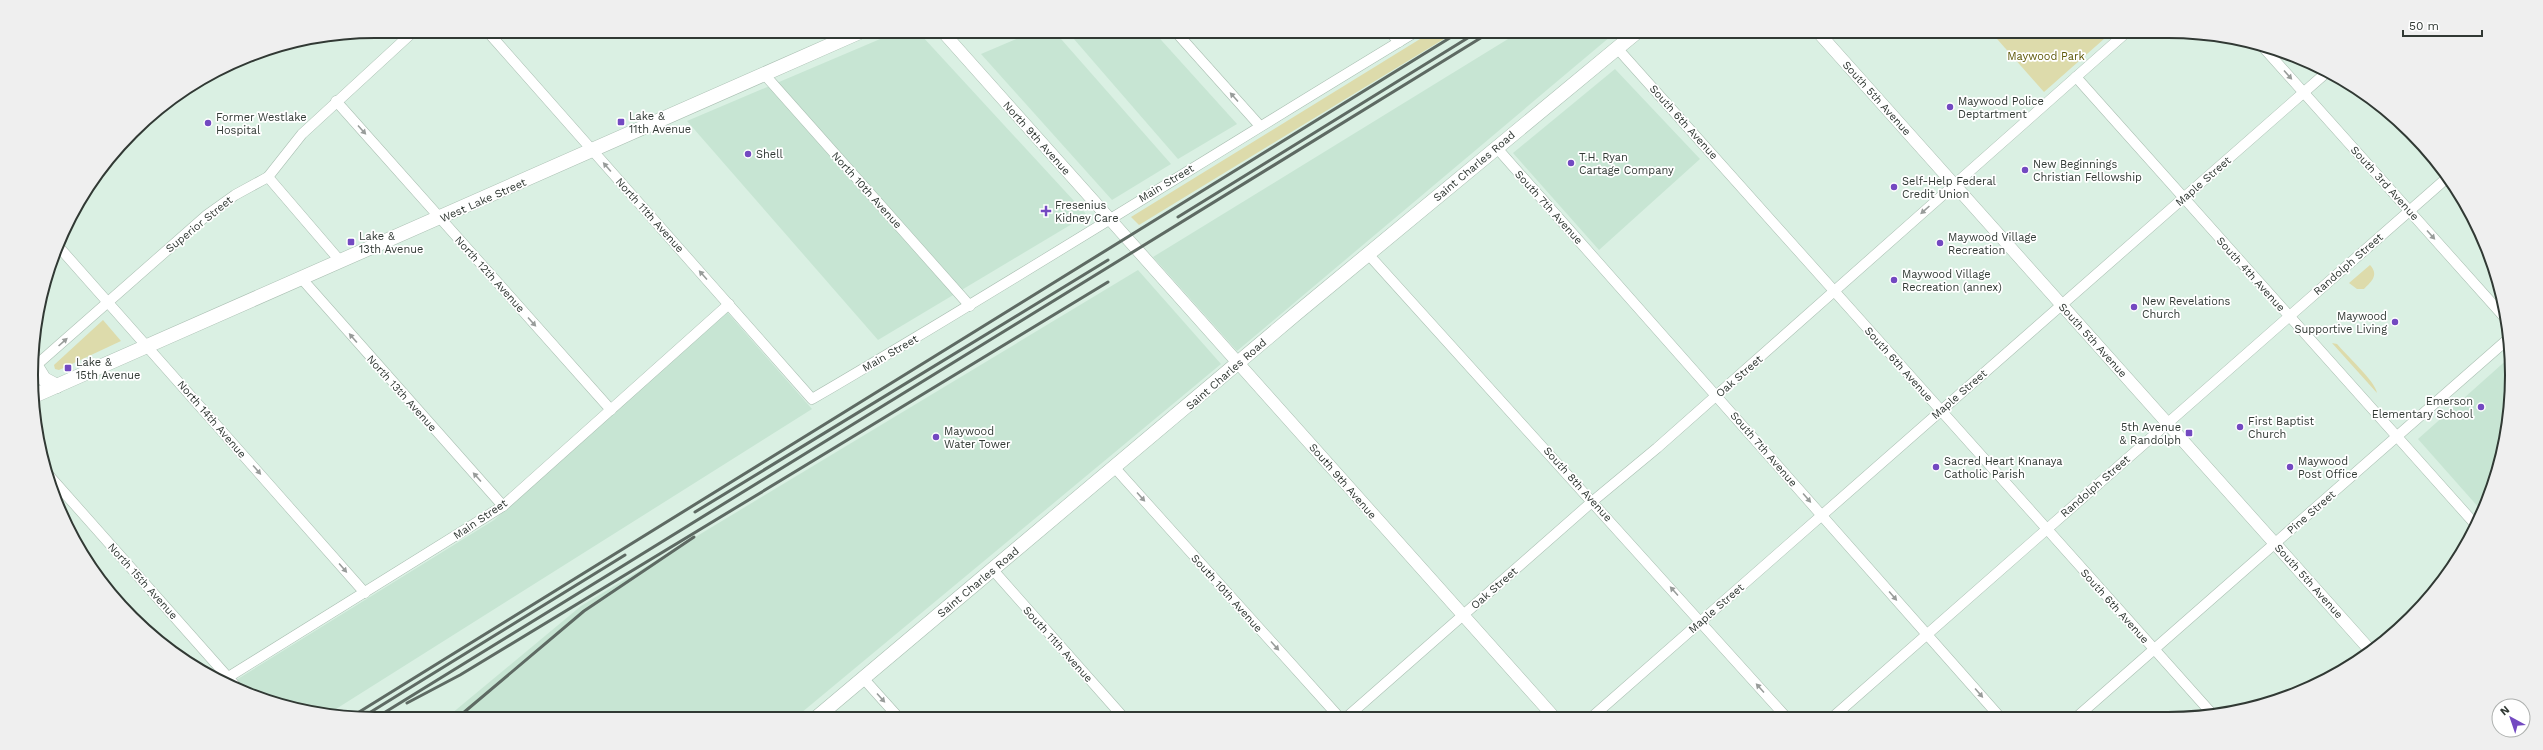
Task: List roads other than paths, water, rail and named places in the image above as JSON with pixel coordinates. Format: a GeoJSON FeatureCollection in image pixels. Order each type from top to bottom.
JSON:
{"type":"FeatureCollection","features":[{"type":"Feature","properties":{"kind":"main road","name":"West Lake Street"},"geometry":{"type":"LineString","coordinates":[[39,394],[441,219],[846,38]]}},
{"type":"Feature","properties":{"kind":"main road","name":"Saint Charles Road"},"geometry":{"type":"LineString","coordinates":[[823,712],[1116,468],[1368,254],[1629,38]]}},
{"type":"Feature","properties":{"kind":"main road"},"geometry":{"type":"LineString","coordinates":[[38,372],[44,379],[57,386]]}},
{"type":"Feature","properties":{"kind":"street","name":"Superior Street"},"geometry":{"type":"LineString","coordinates":[[39,363],[207,215],[235,195],[268,177],[302,134],[336,101],[406,38]]}},
{"type":"Feature","properties":{"kind":"street","name":"North 11th Avenue"},"geometry":{"type":"LineString","coordinates":[[493,38],[812,399]]}},
{"type":"Feature","properties":{"kind":"street","name":"North 9th Avenue"},"geometry":{"type":"LineString","coordinates":[[948,38],[1132,245]]}},
{"type":"Feature","properties":{"kind":"street"},"geometry":{"type":"LineString","coordinates":[[1181,38],[1260,126]]}},
{"type":"Feature","properties":{"kind":"street"},"geometry":{"type":"LineString","coordinates":[[1395,38],[1398,42]]}},
{"type":"Feature","properties":{"kind":"street","name":"Main Street"},"geometry":{"type":"LineString","coordinates":[[812,399],[970,306],[1109,218],[1405,38]]}},
{"type":"Feature","properties":{"kind":"street","name":"South 5th Avenue"},"geometry":{"type":"LineString","coordinates":[[1823,38],[2367,647]]}},
{"type":"Feature","properties":{"kind":"street","name":"Oak Street"},"geometry":{"type":"LineString","coordinates":[[1354,712],[1593,500],[1717,395],[2120,38]]}},
{"type":"Feature","properties":{"kind":"street","name":"South 6th Avenue"},"geometry":{"type":"LineString","coordinates":[[1617,48],[2208,709]]}},
{"type":"Feature","properties":{"kind":"street","name":"South 3rd Avenue"},"geometry":{"type":"LineString","coordinates":[[2269,54],[2499,312]]}},
{"type":"Feature","properties":{"kind":"street","name":"North 10th Avenue"},"geometry":{"type":"LineString","coordinates":[[764,74],[970,306]]}},
{"type":"Feature","properties":{"kind":"street","name":"Maple Street"},"geometry":{"type":"LineString","coordinates":[[1598,712],[2323,76]]}},
{"type":"Feature","properties":{"kind":"street","name":"South 4th Avenue"},"geometry":{"type":"LineString","coordinates":[[2076,77],[2471,521]]}},
{"type":"Feature","properties":{"kind":"street","name":"North 12th Avenue"},"geometry":{"type":"LineString","coordinates":[[336,101],[611,410]]}},
{"type":"Feature","properties":{"kind":"street","name":"South 7th Avenue"},"geometry":{"type":"LineString","coordinates":[[1496,148],[1717,395],[1995,712]]}},
{"type":"Feature","properties":{"kind":"street"},"geometry":{"type":"LineString","coordinates":[[268,177],[341,262]]}},
{"type":"Feature","properties":{"kind":"street","name":"Randolph Street"},"geometry":{"type":"LineString","coordinates":[[1839,712],[2443,181]]}},
{"type":"Feature","properties":{"kind":"street","name":"South 9th Avenue"},"geometry":{"type":"LineString","coordinates":[[1132,245],[1462,616],[1549,712]]}},
{"type":"Feature","properties":{"kind":"street","name":"North 14th Avenue"},"geometry":{"type":"LineString","coordinates":[[62,251],[365,593]]}},
{"type":"Feature","properties":{"kind":"street","name":"South 8th Avenue"},"geometry":{"type":"LineString","coordinates":[[1368,254],[1593,500],[1782,712]]}},
{"type":"Feature","properties":{"kind":"street","name":"North 13th Avenue"},"geometry":{"type":"LineString","coordinates":[[302,279],[503,506]]}},
{"type":"Feature","properties":{"kind":"street","name":"Main Street"},"geometry":{"type":"LineString","coordinates":[[227,678],[503,506],[729,304]]}},
{"type":"Feature","properties":{"kind":"street","name":"Pine Street"},"geometry":{"type":"LineString","coordinates":[[2083,712],[2503,343]]}},
{"type":"Feature","properties":{"kind":"street","name":"South 10th Avenue"},"geometry":{"type":"LineString","coordinates":[[1116,468],[1333,712]]}},
{"type":"Feature","properties":{"kind":"street","name":"North 15th Avenue"},"geometry":{"type":"LineString","coordinates":[[56,484],[221,675]]}},
{"type":"Feature","properties":{"kind":"street","name":"South 11th Avenue"},"geometry":{"type":"LineString","coordinates":[[993,570],[1119,712]]}},
{"type":"Feature","properties":{"kind":"street"},"geometry":{"type":"LineString","coordinates":[[863,678],[894,712]]}},
{"type":"Feature","properties":{"kind":"railway"},"geometry":{"type":"LineString","coordinates":[[360,711],[1450,38]]}},
{"type":"Feature","properties":{"kind":"railway"},"geometry":{"type":"LineString","coordinates":[[1178,217],[1468,38]]}},
{"type":"Feature","properties":{"kind":"railway"},"geometry":{"type":"LineString","coordinates":[[385,712],[1481,38]]}},
{"type":"Feature","properties":{"kind":"railway"},"geometry":{"type":"LineString","coordinates":[[695,512],[1108,260]]}},
{"type":"Feature","properties":{"kind":"railway"},"geometry":{"type":"LineString","coordinates":[[407,703],[460,675],[1108,282]]}},
{"type":"Feature","properties":{"kind":"railway"},"geometry":{"type":"LineString","coordinates":[[464,712],[584,611],[694,537]]}},
{"type":"Feature","properties":{"kind":"railway"},"geometry":{"type":"LineString","coordinates":[[371,712],[625,555]]}},
{"type":"Feature","properties":{"kind":"place","name":"Maywood Police Deptartment"},"geometry":{"type":"Point","coordinates":[1950,107]}},
{"type":"Feature","properties":{"kind":"place","name":"Lake & 11th Avenue"},"geometry":{"type":"Point","coordinates":[621,122]}},
{"type":"Feature","properties":{"kind":"place","name":"Former Westlake Hospital"},"geometry":{"type":"Point","coordinates":[208,123]}},
{"type":"Feature","properties":{"kind":"place","name":"Shell"},"geometry":{"type":"Point","coordinates":[748,154]}},
{"type":"Feature","properties":{"kind":"place","name":"T.H. Ryan Cartage Company"},"geometry":{"type":"Point","coordinates":[1571,163]}},
{"type":"Feature","properties":{"kind":"place","name":"New Beginnings Christian Fellowship"},"geometry":{"type":"Point","coordinates":[2025,170]}},
{"type":"Feature","properties":{"kind":"place","name":"Self-Help Federal Credit Union"},"geometry":{"type":"Point","coordinates":[1894,187]}},
{"type":"Feature","properties":{"kind":"place","name":"Fresenius Kidney Care"},"geometry":{"type":"Point","coordinates":[1046,211]}},
{"type":"Feature","properties":{"kind":"place","name":"Lake & 13th Avenue"},"geometry":{"type":"Point","coordinates":[351,242]}},
{"type":"Feature","properties":{"kind":"place","name":"Maywood Village Recreation"},"geometry":{"type":"Point","coordinates":[1940,243]}},
{"type":"Feature","properties":{"kind":"place","name":"Maywood Village Recreation (annex)"},"geometry":{"type":"Point","coordinates":[1894,280]}},
{"type":"Feature","properties":{"kind":"place","name":"New Revelations Church"},"geometry":{"type":"Point","coordinates":[2134,307]}},
{"type":"Feature","properties":{"kind":"place","name":"Maywood Supportive Living"},"geometry":{"type":"Point","coordinates":[2395,322]}},
{"type":"Feature","properties":{"kind":"place","name":"Lake & 15th Avenue"},"geometry":{"type":"Point","coordinates":[68,368]}},
{"type":"Feature","properties":{"kind":"place","name":"Emerson Elementary School"},"geometry":{"type":"Point","coordinates":[2481,407]}},
{"type":"Feature","properties":{"kind":"place","name":"First Baptist Church"},"geometry":{"type":"Point","coordinates":[2240,427]}},
{"type":"Feature","properties":{"kind":"place","name":"5th Avenue & Randolph"},"geometry":{"type":"Point","coordinates":[2189,433]}},
{"type":"Feature","properties":{"kind":"place","name":"Maywood Water Tower"},"geometry":{"type":"Point","coordinates":[936,437]}},
{"type":"Feature","properties":{"kind":"place","name":"Sacred Heart Knanaya Catholic Parish"},"geometry":{"type":"Point","coordinates":[1936,467]}},
{"type":"Feature","properties":{"kind":"place","name":"Maywood Post Office"},"geometry":{"type":"Point","coordinates":[2290,467]}},
{"type":"Feature","properties":{"kind":"park label","name":"Maywood Park"},"geometry":{"type":"Point","coordinates":[2046,56]}}]}
